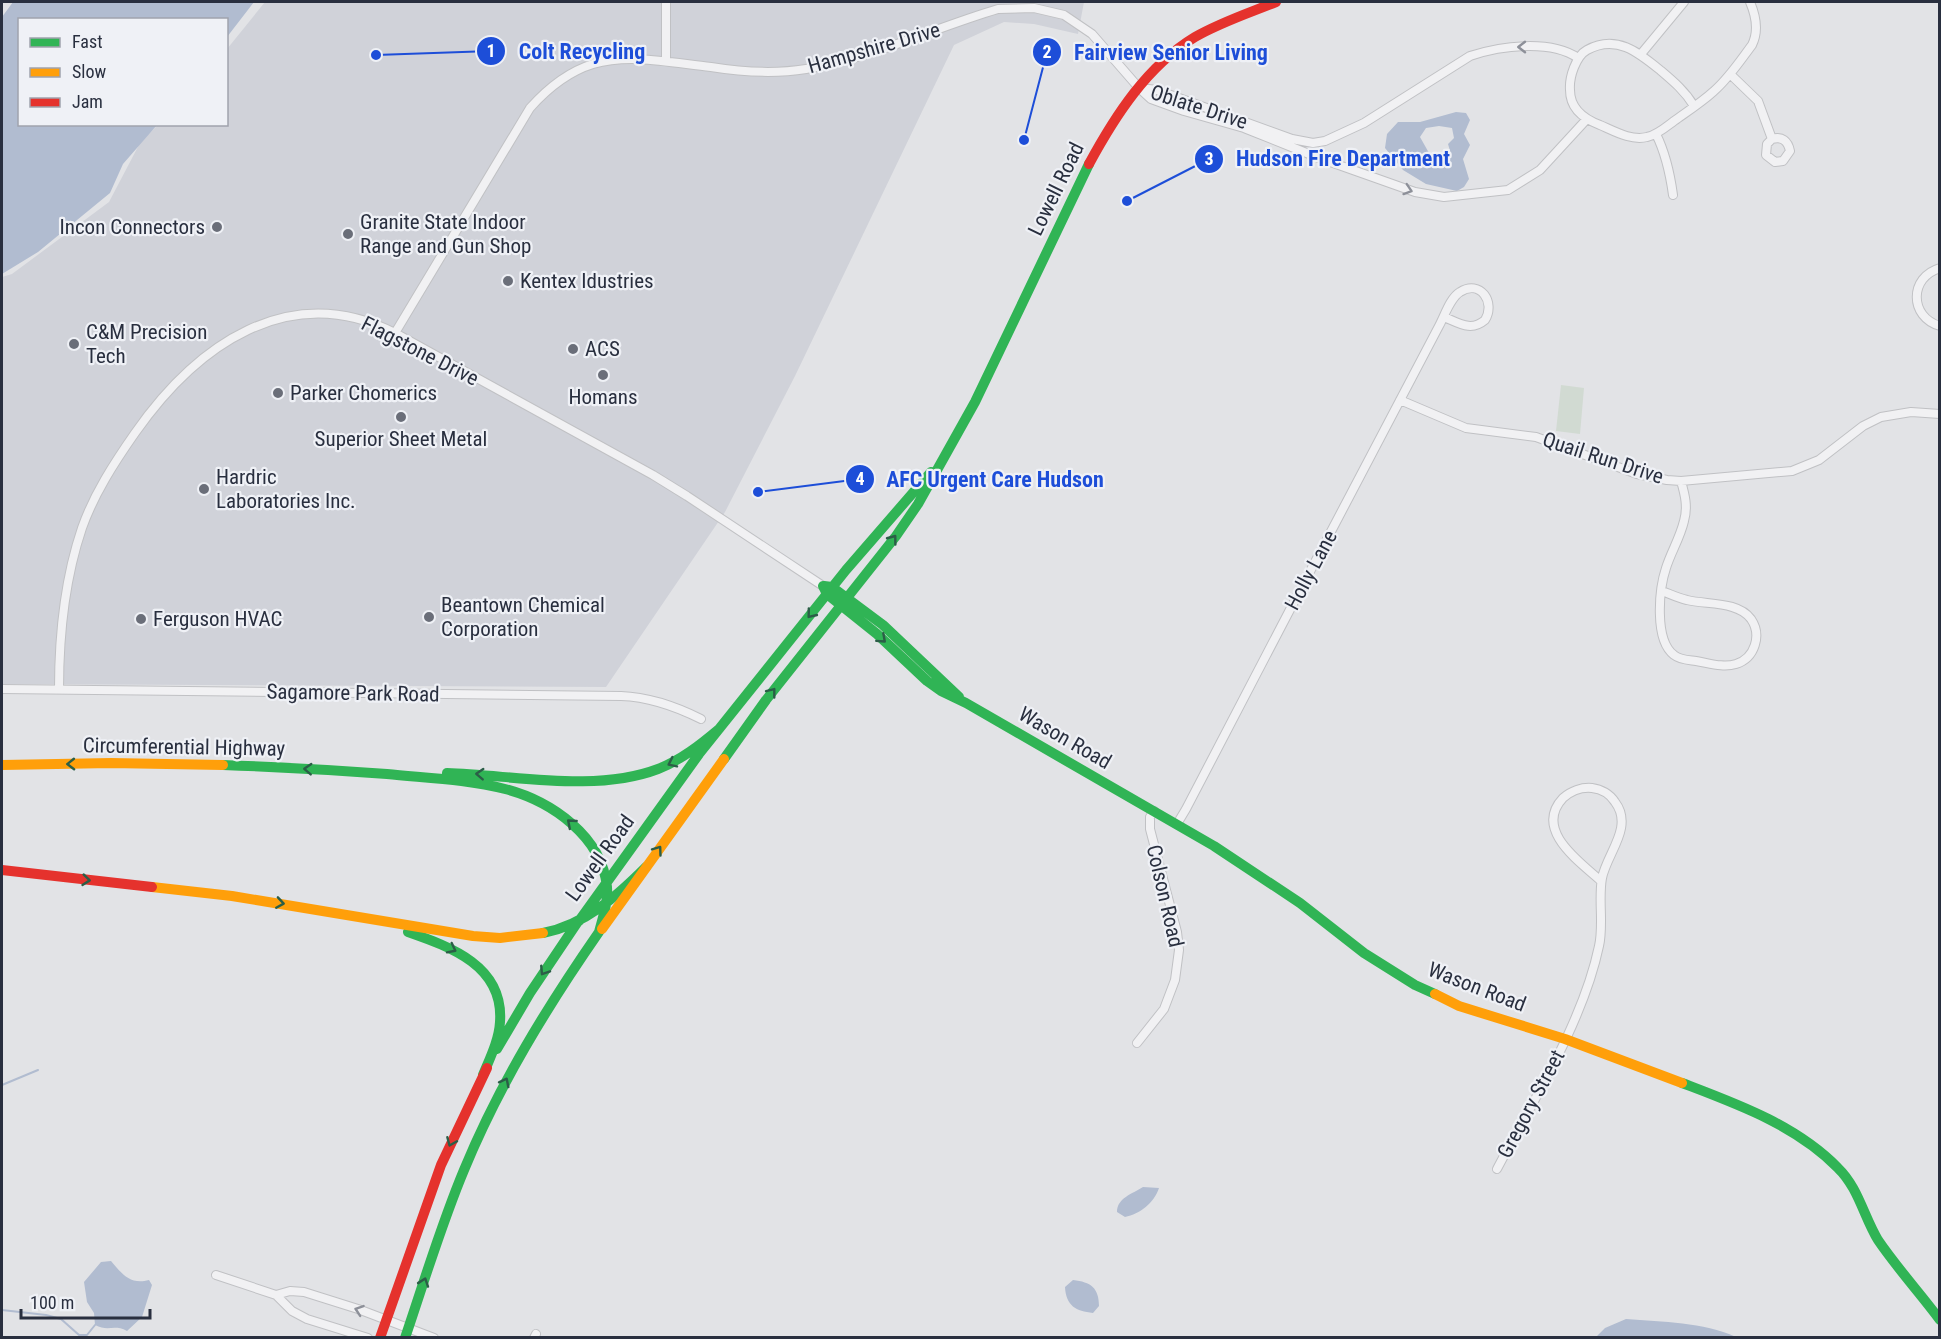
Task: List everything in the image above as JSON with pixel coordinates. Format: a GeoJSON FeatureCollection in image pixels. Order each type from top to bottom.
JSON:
{"type":"FeatureCollection","features":[{"type":"Feature","properties":{"kind":"main road","name":"Lowell Road"},"geometry":{"type":"LineString","coordinates":[[406,1333],[456,1189],[491,1110],[548,1008],[599,932],[749,723],[907,520],[973,405],[1111,123],[1139,88],[1184,45],[1224,23],[1276,2]]}},
{"type":"Feature","properties":{"kind":"main road","name":"Lowell Road"},"geometry":{"type":"LineString","coordinates":[[380,1338],[441,1165],[483,1075],[530,993],[577,923],[719,729],[828,589],[899,506],[944,458]]}},
{"type":"Feature","properties":{"kind":"main road","name":"Wason Road"},"geometry":{"type":"LineString","coordinates":[[828,589],[927,681],[941,691],[1178,824],[1267,880],[1364,953],[1415,985],[1460,1006],[1565,1040],[1744,1107],[1816,1148],[1839,1168],[1851,1185],[1878,1239],[1938,1314]]}},
{"type":"Feature","properties":{"kind":"main road"},"geometry":{"type":"LineString","coordinates":[[366,773],[468,773],[618,780],[670,764],[697,748],[719,729]]}},
{"type":"Feature","properties":{"kind":"main road","name":"Circumferential Highway"},"geometry":{"type":"LineString","coordinates":[[2,765],[158,763],[366,773]]}},
{"type":"Feature","properties":{"kind":"main road"},"geometry":{"type":"LineString","coordinates":[[366,773],[500,788],[531,798],[559,813],[583,833],[599,860],[607,882],[608,902],[599,932]]}},
{"type":"Feature","properties":{"kind":"main road"},"geometry":{"type":"LineString","coordinates":[[2,870],[232,896],[497,938],[537,934],[577,923],[608,902],[646,867]]}},
{"type":"Feature","properties":{"kind":"main road"},"geometry":{"type":"LineString","coordinates":[[357,917],[443,945],[473,961],[488,976],[498,998],[500,1018],[483,1075]]}},
{"type":"Feature","properties":{"kind":"street"},"geometry":{"type":"LineString","coordinates":[[666,2],[666,61]]}},
{"type":"Feature","properties":{"kind":"street"},"geometry":{"type":"LineString","coordinates":[[1641,54],[1684,2]]}},
{"type":"Feature","properties":{"kind":"street"},"geometry":{"type":"LineString","coordinates":[[1694,106],[1680,87],[1641,54],[1624,46],[1607,43],[1592,47],[1578,58],[1570,89],[1573,105],[1586,120],[1622,135],[1647,137],[1656,134],[1694,106],[1714,91],[1730,74],[1755,39],[1756,26],[1750,2]]}},
{"type":"Feature","properties":{"kind":"street","name":"Hampshire Drive"},"geometry":{"type":"LineString","coordinates":[[395,333],[518,124],[543,93],[576,71],[595,63],[615,60],[666,61],[711,68],[764,72],[804,69],[863,55],[998,9],[1034,8],[1056,12],[1083,27],[1102,45],[1139,88]]}},
{"type":"Feature","properties":{"kind":"street"},"geometry":{"type":"LineString","coordinates":[[1319,158],[1325,141],[1364,123],[1470,56],[1505,47],[1526,46],[1569,52],[1578,58]]}},
{"type":"Feature","properties":{"kind":"street"},"geometry":{"type":"LineString","coordinates":[[1730,74],[1758,101],[1772,139]]}},
{"type":"Feature","properties":{"kind":"street","name":"Oblate Drive"},"geometry":{"type":"LineString","coordinates":[[1139,88],[1157,90],[1292,139],[1313,143],[1325,141]]}},
{"type":"Feature","properties":{"kind":"street","name":"Oblate Drive"},"geometry":{"type":"LineString","coordinates":[[1139,88],[1151,99],[1164,104],[1244,128],[1319,158],[1415,192],[1444,197],[1481,195],[1508,190],[1526,181],[1540,170],[1586,120]]}},
{"type":"Feature","properties":{"kind":"street"},"geometry":{"type":"LineString","coordinates":[[1656,134],[1670,169],[1673,195]]}},
{"type":"Feature","properties":{"kind":"street"},"geometry":{"type":"LineString","coordinates":[[1940,268],[1928,273],[1922,280],[1917,288],[1916,298],[1923,316],[1940,326]]}},
{"type":"Feature","properties":{"kind":"street","name":"Holly Lane"},"geometry":{"type":"LineString","coordinates":[[1178,824],[1444,316],[1454,298],[1463,290],[1475,289],[1489,301],[1489,314],[1474,327],[1467,327],[1444,316]]}},
{"type":"Feature","properties":{"kind":"street","name":"Flagstone Drive"},"geometry":{"type":"LineString","coordinates":[[59,689],[59,645],[63,604],[71,564],[83,525],[120,454],[163,397],[214,349],[267,321],[306,313],[336,313],[365,320],[395,333],[644,470],[828,589]]}},
{"type":"Feature","properties":{"kind":"street","name":"Quail Run Drive"},"geometry":{"type":"LineString","coordinates":[[1400,400],[1466,428],[1536,436],[1637,474],[1681,481],[1792,471],[1819,460],[1863,426],[1881,417],[1911,412],[1940,414]]}},
{"type":"Feature","properties":{"kind":"street"},"geometry":{"type":"LineString","coordinates":[[1662,591],[1689,600],[1741,610],[1749,616],[1756,630],[1757,640],[1752,652],[1742,662],[1729,665],[1682,659],[1669,650],[1663,635],[1660,617],[1662,591],[1666,568],[1684,522],[1686,498],[1681,481]]}},
{"type":"Feature","properties":{"kind":"street","name":"Sagamore Park Road"},"geometry":{"type":"LineString","coordinates":[[2,689],[621,696],[664,703],[701,719]]}},
{"type":"Feature","properties":{"kind":"street","name":"Gregory Street"},"geometry":{"type":"LineString","coordinates":[[1497,1169],[1565,1040],[1587,986],[1599,946],[1601,881],[1609,855],[1620,834],[1622,818],[1619,807],[1608,794],[1598,789],[1581,788],[1566,796],[1558,805],[1554,815],[1555,833],[1564,847],[1601,881]]}},
{"type":"Feature","properties":{"kind":"street","name":"Colson Road"},"geometry":{"type":"LineString","coordinates":[[1137,1043],[1164,1009],[1172,990],[1179,960],[1177,932],[1150,829],[1150,817],[1154,811]]}},
{"type":"Feature","properties":{"kind":"street"},"geometry":{"type":"LineString","coordinates":[[216,1275],[276,1295],[285,1306],[300,1315],[368,1338]]}},
{"type":"Feature","properties":{"kind":"street"},"geometry":{"type":"LineString","coordinates":[[276,1295],[290,1291],[304,1292],[386,1320],[406,1333],[434,1338]]}},
{"type":"Feature","properties":{"kind":"shaded area"},"geometry":{"type":"Polygon","coordinates":[[[265,2],[1084,2],[1078,34],[1034,24],[1004,22],[954,45],[795,376],[725,512],[606,687],[2,684],[2,277],[12,274],[109,202],[141,141],[157,126],[228,126],[228,48],[265,2]]]}},
{"type":"Feature","properties":{"kind":"shaded area"},"geometry":{"type":"Polygon","coordinates":[[[1561,385],[1584,388],[1580,434],[1556,431],[1561,385]]]}},
{"type":"Feature","properties":{"kind":"water"},"geometry":{"type":"Polygon","coordinates":[[[13,2],[254,2],[228,36],[228,18],[18,18],[18,126],[156,126],[123,164],[110,193],[38,252],[2,274],[2,17],[13,2]]]}},
{"type":"Feature","properties":{"kind":"water"},"geometry":{"type":"Polygon","coordinates":[[[1456,112],[1466,113],[1470,120],[1464,134],[1470,145],[1463,159],[1469,179],[1464,187],[1457,191],[1426,184],[1403,170],[1385,148],[1387,134],[1398,122],[1420,122],[1456,112]],[[1439,126],[1426,128],[1420,137],[1429,153],[1446,161],[1451,154],[1448,144],[1454,138],[1452,128],[1439,126]]]}},
{"type":"Feature","properties":{"kind":"water"},"geometry":{"type":"Polygon","coordinates":[[[1143,1187],[1159,1188],[1150,1203],[1131,1216],[1125,1217],[1117,1212],[1122,1200],[1143,1187]]]}},
{"type":"Feature","properties":{"kind":"water"},"geometry":{"type":"Polygon","coordinates":[[[111,1261],[132,1280],[149,1280],[152,1285],[142,1317],[127,1331],[95,1325],[94,1313],[87,1302],[84,1282],[101,1262],[111,1261]]]}},
{"type":"Feature","properties":{"kind":"water"},"geometry":{"type":"Polygon","coordinates":[[[1073,1280],[1085,1282],[1096,1290],[1099,1306],[1093,1313],[1077,1309],[1067,1299],[1065,1287],[1073,1280]]]}},
{"type":"Feature","properties":{"kind":"water"},"geometry":{"type":"Polygon","coordinates":[[[1626,1319],[1710,1328],[1736,1337],[1596,1337],[1605,1328],[1626,1319]]]}},
{"type":"Feature","properties":{"kind":"waterway"},"geometry":{"type":"LineString","coordinates":[[2,1085],[38,1070]]}},
{"type":"Feature","properties":{"kind":"waterway"},"geometry":{"type":"LineString","coordinates":[[2,1310],[61,1319],[79,1335],[87,1335],[95,1325]]}},
{"type":"Feature","properties":{"kind":"traffic: fast"},"geometry":{"type":"LineString","coordinates":[[724,759],[766,700],[896,536],[918,504],[975,402],[1089,164]]}},
{"type":"Feature","properties":{"kind":"traffic: fast"},"geometry":{"type":"LineString","coordinates":[[579,921],[699,754],[846,570],[931,472]]}},
{"type":"Feature","properties":{"kind":"traffic: fast"},"geometry":{"type":"LineString","coordinates":[[823,586],[827,594],[877,634],[927,681],[941,691],[966,703],[1214,846],[1300,903],[1364,953],[1415,985],[1435,994]]}},
{"type":"Feature","properties":{"kind":"traffic: fast"},"geometry":{"type":"LineString","coordinates":[[824,586],[832,587],[883,625],[959,697]]}},
{"type":"Feature","properties":{"kind":"traffic: fast"},"geometry":{"type":"LineString","coordinates":[[447,773],[554,781],[608,780],[634,776],[675,761],[719,729]]}},
{"type":"Feature","properties":{"kind":"traffic: fast"},"geometry":{"type":"LineString","coordinates":[[223,765],[461,781],[505,789],[540,802],[571,823],[585,837],[603,869],[607,893],[599,932]]}},
{"type":"Feature","properties":{"kind":"traffic: fast"},"geometry":{"type":"LineString","coordinates":[[543,933],[573,923],[599,908],[646,867]]}},
{"type":"Feature","properties":{"kind":"traffic: fast"},"geometry":{"type":"LineString","coordinates":[[497,1049],[530,993],[577,923]]}},
{"type":"Feature","properties":{"kind":"traffic: fast"},"geometry":{"type":"LineString","coordinates":[[408,932],[457,952],[484,973],[493,986],[499,1003],[500,1022],[494,1049],[483,1075]]}},
{"type":"Feature","properties":{"kind":"traffic: fast"},"geometry":{"type":"LineString","coordinates":[[405,1338],[448,1212],[478,1138],[525,1047],[599,932]]}},
{"type":"Feature","properties":{"kind":"traffic: fast"},"geometry":{"type":"LineString","coordinates":[[1682,1083],[1765,1117],[1804,1140],[1838,1168],[1851,1184],[1878,1240],[1940,1320]]}},
{"type":"Feature","properties":{"kind":"traffic: slow"},"geometry":{"type":"LineString","coordinates":[[602,929],[724,759]]}},
{"type":"Feature","properties":{"kind":"traffic: slow"},"geometry":{"type":"LineString","coordinates":[[2,765],[111,763],[223,765]]}},
{"type":"Feature","properties":{"kind":"traffic: slow"},"geometry":{"type":"LineString","coordinates":[[152,887],[232,896],[473,936],[500,938],[543,933]]}},
{"type":"Feature","properties":{"kind":"traffic: slow"},"geometry":{"type":"LineString","coordinates":[[1435,994],[1459,1006],[1565,1039],[1682,1083]]}},
{"type":"Feature","properties":{"kind":"traffic: jam"},"geometry":{"type":"LineString","coordinates":[[1089,164],[1121,110],[1162,62],[1195,37],[1225,22],[1276,2]]}},
{"type":"Feature","properties":{"kind":"traffic: jam"},"geometry":{"type":"LineString","coordinates":[[2,870],[152,887]]}},
{"type":"Feature","properties":{"kind":"traffic: jam"},"geometry":{"type":"LineString","coordinates":[[380,1338],[441,1165],[487,1068]]}},
{"type":"Feature","properties":{"kind":"place","name":"Colt Recycling"},"geometry":{"type":"Point","coordinates":[376,55]}},
{"type":"Feature","properties":{"kind":"place","name":"Fairview Senior Living"},"geometry":{"type":"Point","coordinates":[1024,140]}},
{"type":"Feature","properties":{"kind":"place","name":"Hudson Fire Department"},"geometry":{"type":"Point","coordinates":[1127,201]}},
{"type":"Feature","properties":{"kind":"place","name":"Incon Connectors"},"geometry":{"type":"Point","coordinates":[217,227]}},
{"type":"Feature","properties":{"kind":"place","name":"Granite State Indoor Range and Gun Shop"},"geometry":{"type":"Point","coordinates":[348,234]}},
{"type":"Feature","properties":{"kind":"place","name":"Kentex Idustries"},"geometry":{"type":"Point","coordinates":[508,281]}},
{"type":"Feature","properties":{"kind":"place","name":"C&M Precision Tech"},"geometry":{"type":"Point","coordinates":[74,344]}},
{"type":"Feature","properties":{"kind":"place","name":"ACS"},"geometry":{"type":"Point","coordinates":[573,349]}},
{"type":"Feature","properties":{"kind":"place","name":"Homans"},"geometry":{"type":"Point","coordinates":[603,375]}},
{"type":"Feature","properties":{"kind":"place","name":"Parker Chomerics"},"geometry":{"type":"Point","coordinates":[278,393]}},
{"type":"Feature","properties":{"kind":"place","name":"Superior Sheet Metal"},"geometry":{"type":"Point","coordinates":[401,417]}},
{"type":"Feature","properties":{"kind":"place","name":"Hardric Laboratories Inc."},"geometry":{"type":"Point","coordinates":[204,489]}},
{"type":"Feature","properties":{"kind":"place","name":"AFC Urgent Care Hudson"},"geometry":{"type":"Point","coordinates":[758,492]}},
{"type":"Feature","properties":{"kind":"place","name":"Beantown Chemical Corporation"},"geometry":{"type":"Point","coordinates":[429,617]}},
{"type":"Feature","properties":{"kind":"place","name":"Ferguson HVAC"},"geometry":{"type":"Point","coordinates":[141,619]}}]}
